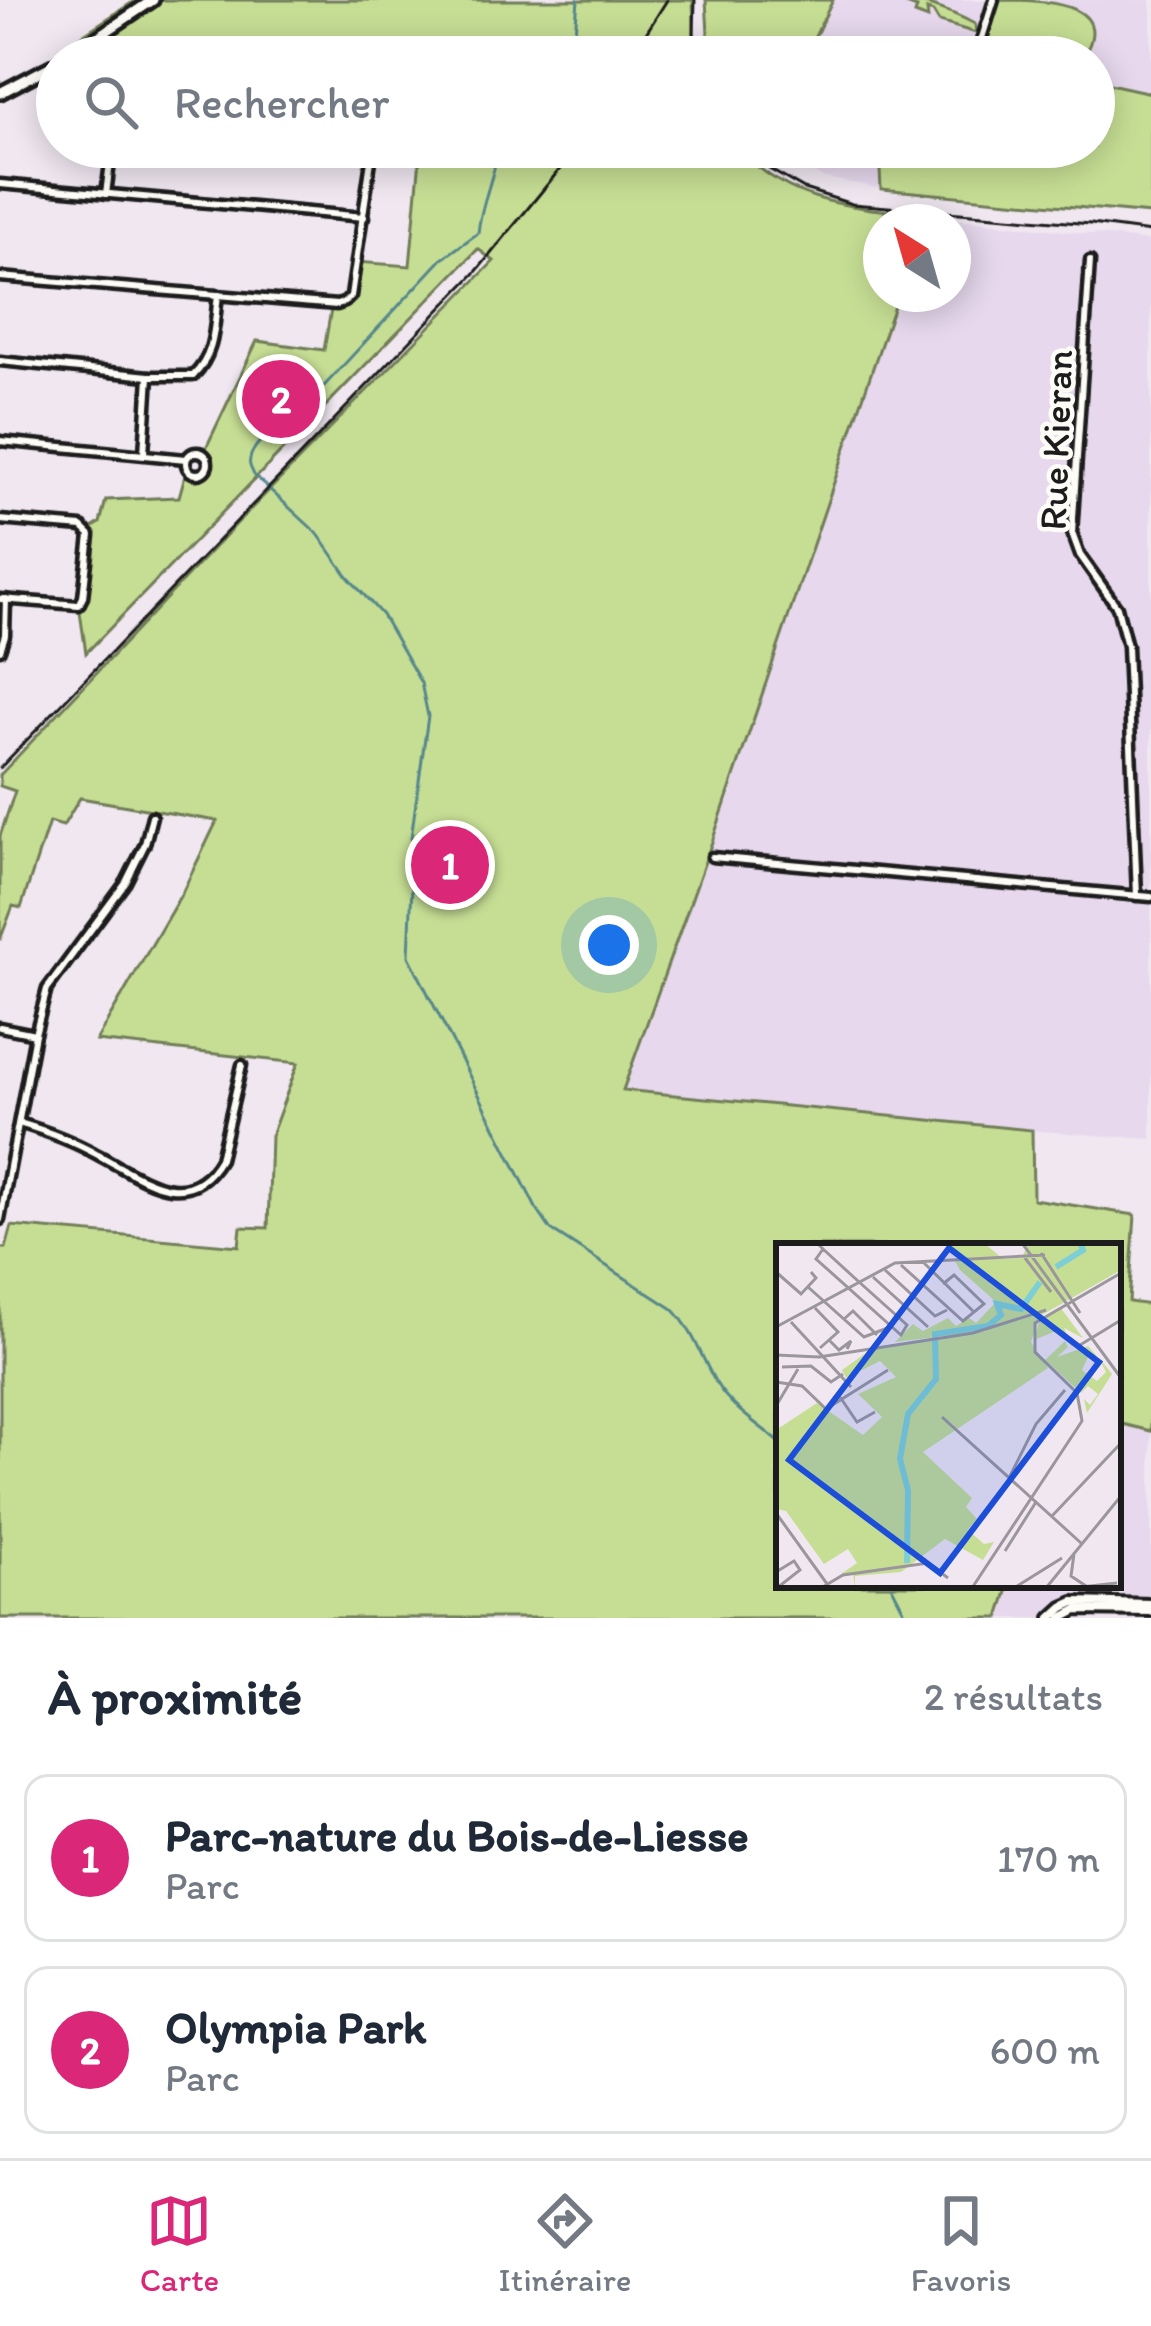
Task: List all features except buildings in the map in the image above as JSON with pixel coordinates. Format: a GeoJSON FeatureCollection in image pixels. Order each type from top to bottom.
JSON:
{"type":"FeatureCollection","features":[{"type":"Feature","properties":{"kind":"main road"},"geometry":{"type":"LineString","coordinates":[[100,36],[154,0]]}},
{"type":"Feature","properties":{"kind":"main road"},"geometry":{"type":"LineString","coordinates":[[0,93],[36,74]]}},
{"type":"Feature","properties":{"kind":"street"},"geometry":{"type":"LineString","coordinates":[[983,36],[994,0]]}},
{"type":"Feature","properties":{"kind":"street"},"geometry":{"type":"LineString","coordinates":[[106,194],[109,168]]}},
{"type":"Feature","properties":{"kind":"street"},"geometry":{"type":"LineString","coordinates":[[0,278],[337,305],[351,296],[370,168]]}},
{"type":"Feature","properties":{"kind":"street"},"geometry":{"type":"LineString","coordinates":[[0,184],[364,217]]}},
{"type":"Feature","properties":{"kind":"street","name":"Rue Kieran"},"geometry":{"type":"LineString","coordinates":[[1090,261],[1072,533],[1080,555],[1117,607],[1127,646],[1137,896]]}},
{"type":"Feature","properties":{"kind":"street"},"geometry":{"type":"LineString","coordinates":[[0,361],[193,376],[211,351],[218,295]]}},
{"type":"Feature","properties":{"kind":"street"},"geometry":{"type":"LineString","coordinates":[[144,453],[149,376]]}},
{"type":"Feature","properties":{"kind":"street"},"geometry":{"type":"LineString","coordinates":[[0,441],[186,459]]}},
{"type":"Feature","properties":{"kind":"street"},"geometry":{"type":"LineString","coordinates":[[0,520],[82,527],[90,536],[79,605],[3,599],[6,622],[0,650]]}},
{"type":"Feature","properties":{"kind":"street"},"geometry":{"type":"LineString","coordinates":[[0,1220],[47,989],[126,882],[146,844],[152,816]]}},
{"type":"Feature","properties":{"kind":"street"},"geometry":{"type":"LineString","coordinates":[[712,857],[1151,897]]}},
{"type":"Feature","properties":{"kind":"street"},"geometry":{"type":"LineString","coordinates":[[0,1027],[35,1034]]}},
{"type":"Feature","properties":{"kind":"street"},"geometry":{"type":"LineString","coordinates":[[19,1123],[74,1143],[159,1187],[191,1186],[213,1171],[220,1159],[242,1065]]}},
{"type":"Feature","properties":{"kind":"street"},"geometry":{"type":"LineString","coordinates":[[1051,1618],[1074,1602],[1151,1608]]}},
{"type":"Feature","properties":{"kind":"street"},"geometry":{"type":"LineString","coordinates":[[1062,1618],[1077,1610],[1151,1608]]}},
{"type":"Feature","properties":{"kind":"shaded area"},"geometry":{"type":"Polygon","coordinates":[[[833,0],[986,0],[976,33],[984,36],[815,36],[833,0]]]}},
{"type":"Feature","properties":{"kind":"shaded area"},"geometry":{"type":"Polygon","coordinates":[[[1027,0],[1151,0],[1151,99],[1123,109],[1115,107],[1115,36],[1051,36],[1027,0]]]}},
{"type":"Feature","properties":{"kind":"shaded area"},"geometry":{"type":"Polygon","coordinates":[[[806,168],[896,168],[888,190],[821,177],[806,168]]]}},
{"type":"Feature","properties":{"kind":"shaded area"},"geometry":{"type":"Polygon","coordinates":[[[971,220],[1151,241],[1151,1139],[971,1126],[623,1090],[892,312],[971,312],[971,220]]]}},
{"type":"Feature","properties":{"kind":"shaded area"},"geometry":{"type":"Polygon","coordinates":[[[1121,1425],[1151,1431],[1151,1618],[999,1618],[1007,1588],[1121,1588],[1121,1425]]]}},
{"type":"Feature","properties":{"kind":"green space"},"geometry":{"type":"Polygon","coordinates":[[[136,0],[693,0],[694,36],[81,36],[136,0]]]}},
{"type":"Feature","properties":{"kind":"green space"},"geometry":{"type":"Polygon","coordinates":[[[706,0],[833,0],[815,36],[708,33],[706,0]]]}},
{"type":"Feature","properties":{"kind":"green space"},"geometry":{"type":"Polygon","coordinates":[[[895,0],[946,11],[975,24],[976,33],[939,22],[927,10],[928,19],[915,14],[917,8],[895,0]]]}},
{"type":"Feature","properties":{"kind":"green space"},"geometry":{"type":"Polygon","coordinates":[[[999,0],[1069,7],[1091,24],[1091,36],[989,36],[999,0]]]}},
{"type":"Feature","properties":{"kind":"green space"},"geometry":{"type":"Polygon","coordinates":[[[1115,85],[1151,93],[1151,214],[881,189],[880,170],[1115,168],[1115,85]]]}},
{"type":"Feature","properties":{"kind":"green space"},"geometry":{"type":"Polygon","coordinates":[[[419,168],[760,168],[800,192],[863,207],[863,312],[892,312],[623,1090],[1032,1130],[1033,1199],[1135,1215],[1129,1302],[1151,1305],[1151,1431],[1121,1424],[1121,1243],[776,1243],[776,1588],[1008,1588],[999,1618],[0,1618],[0,1248],[6,1248],[12,1226],[239,1246],[241,1227],[268,1228],[271,1136],[298,1063],[96,1041],[183,891],[217,821],[80,798],[63,826],[49,822],[21,908],[13,906],[0,940],[0,836],[15,791],[0,786],[0,775],[494,261],[478,249],[86,653],[79,605],[87,531],[100,523],[106,500],[179,497],[187,468],[197,474],[208,467],[206,455],[193,452],[206,448],[257,341],[324,350],[332,304],[352,294],[356,262],[410,266],[419,168]]]}},
{"type":"Feature","properties":{"kind":"waterway"},"geometry":{"type":"LineString","coordinates":[[573,36],[578,0]]}},
{"type":"Feature","properties":{"kind":"waterway"},"geometry":{"type":"LineString","coordinates":[[494,168],[478,233],[442,259],[313,398],[261,440],[250,465],[254,475],[318,534],[382,615],[421,683],[428,716],[411,838],[409,956],[536,1208],[551,1230],[673,1309],[722,1392],[776,1440]]}},
{"type":"Feature","properties":{"kind":"waterway"},"geometry":{"type":"LineString","coordinates":[[893,1588],[908,1618]]}},
{"type":"Feature","properties":{"kind":"tram line"},"geometry":{"type":"LineString","coordinates":[[644,36],[667,0]]}},
{"type":"Feature","properties":{"kind":"tram line"},"geometry":{"type":"LineString","coordinates":[[694,36],[695,0]]}},
{"type":"Feature","properties":{"kind":"tram line"},"geometry":{"type":"LineString","coordinates":[[0,768],[476,272],[561,168]]}},
{"type":"Feature","properties":{"kind":"tram line"},"geometry":{"type":"LineString","coordinates":[[768,168],[804,189],[852,204],[1151,232]]}},
{"type":"Feature","properties":{"kind":"place","name":"Olympia Park"},"geometry":{"type":"Point","coordinates":[281,399]}},
{"type":"Feature","properties":{"kind":"place","name":"Parc-nature du Bois-de-Liesse"},"geometry":{"type":"Point","coordinates":[450,865]}}]}
